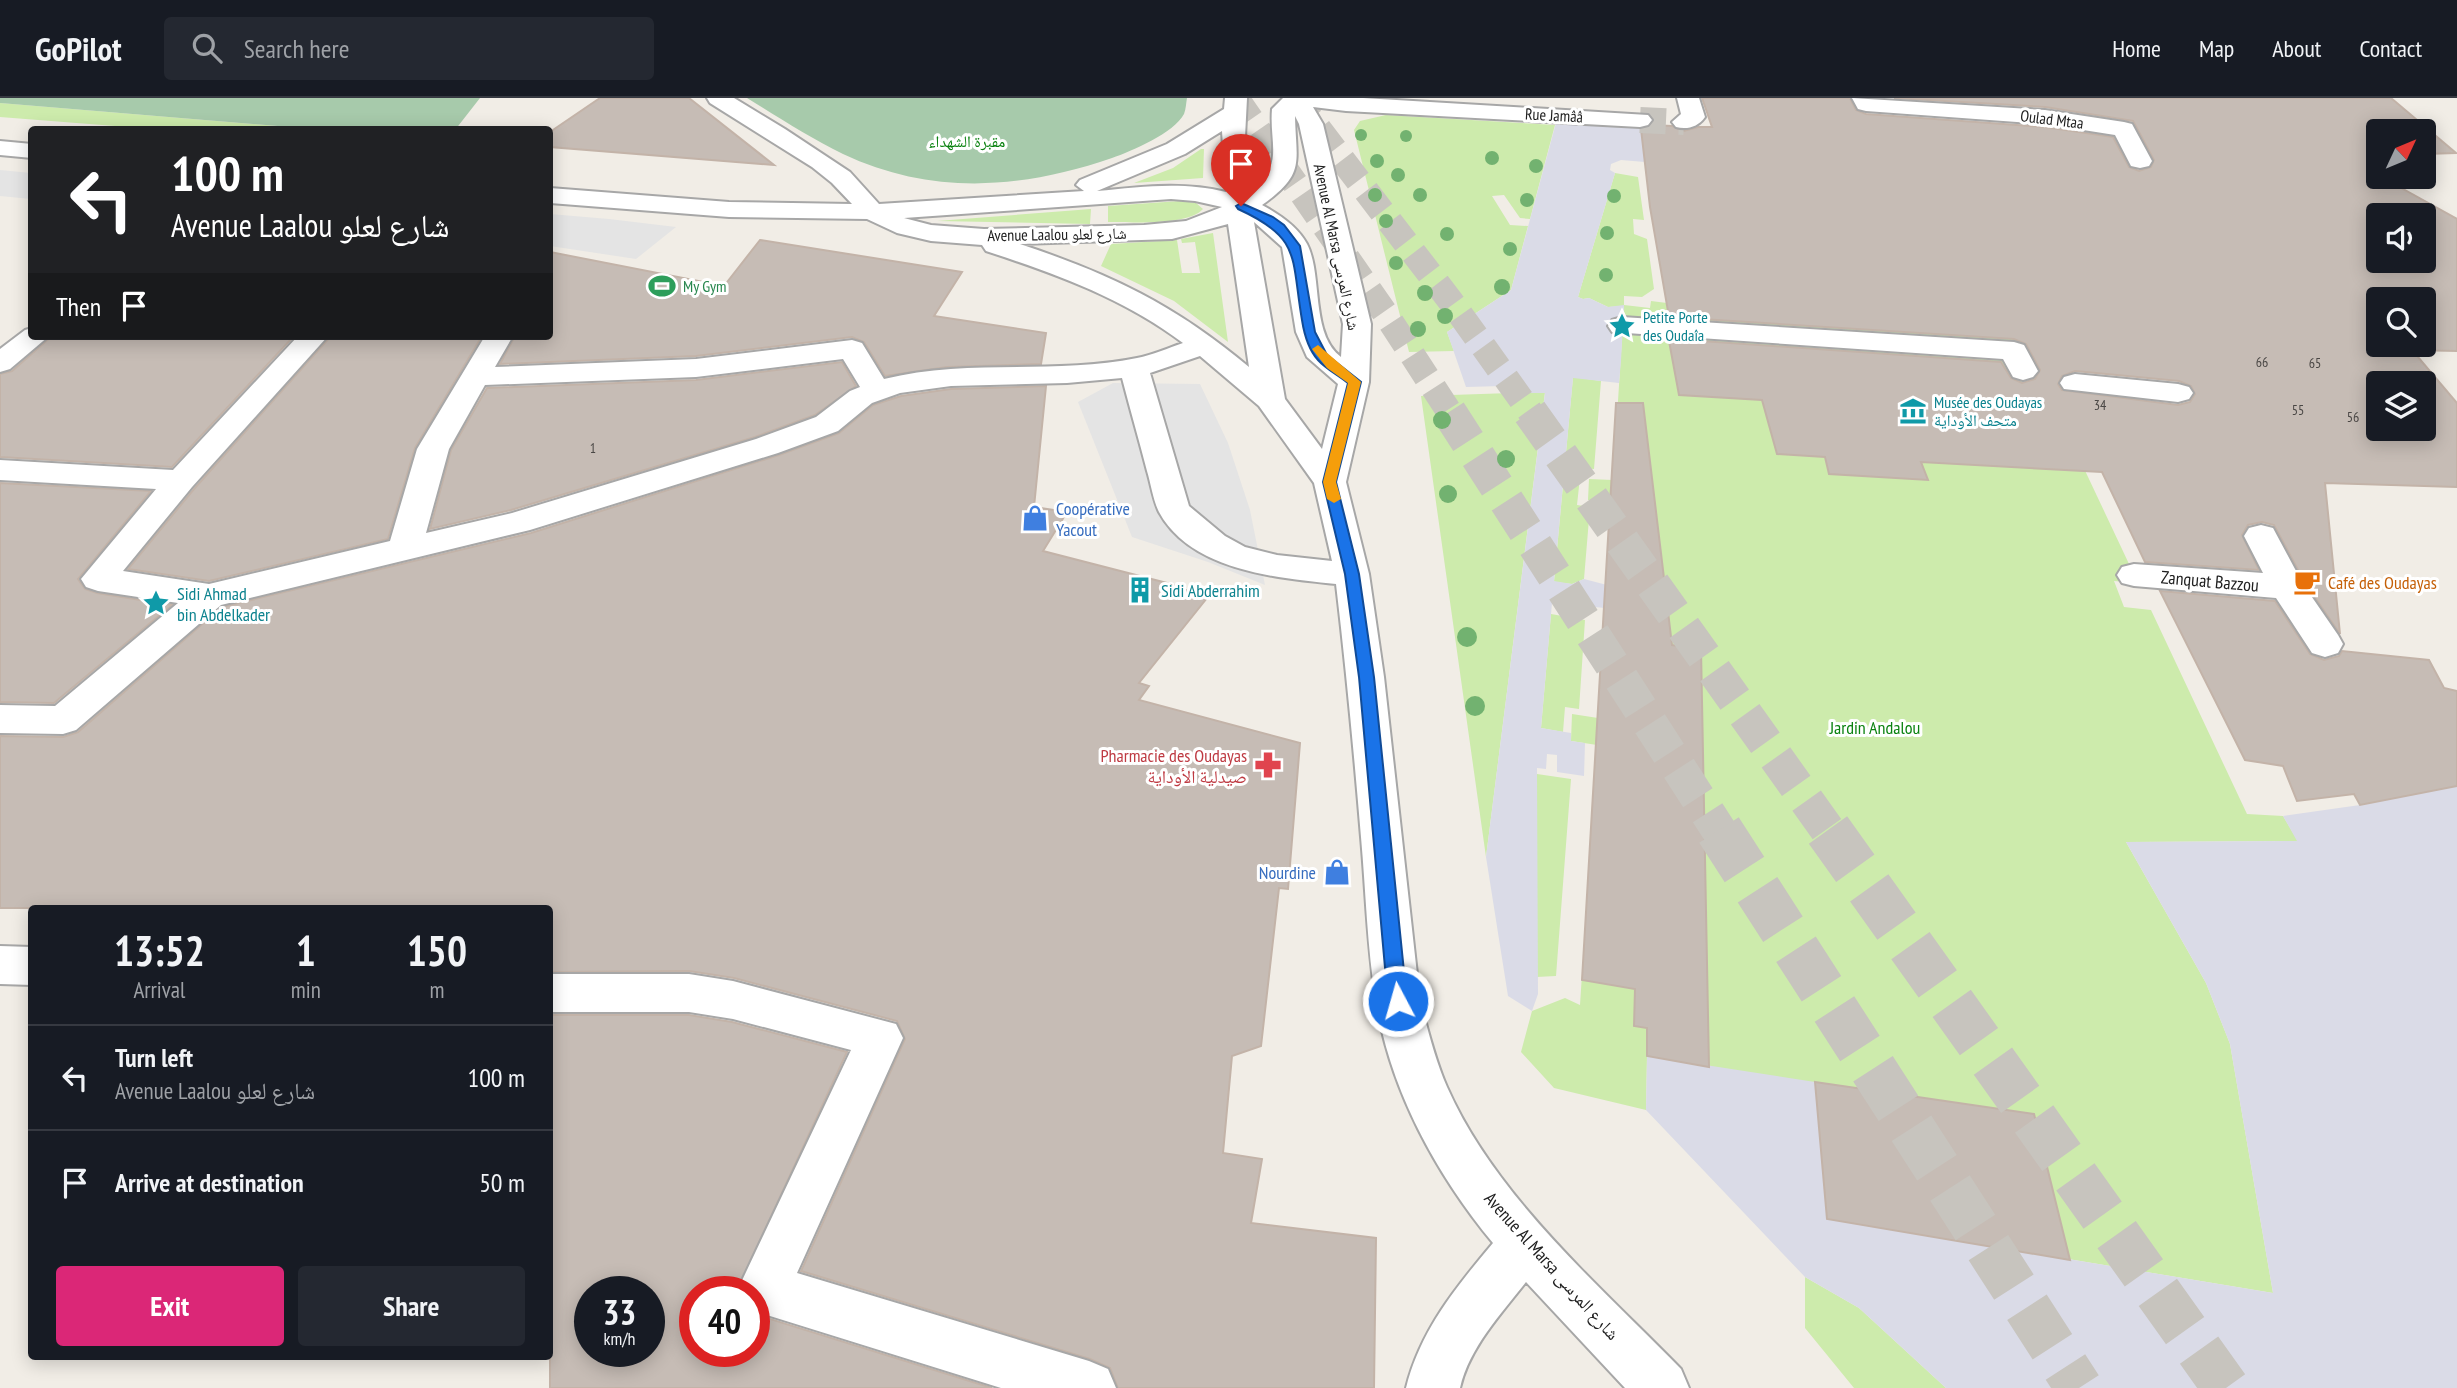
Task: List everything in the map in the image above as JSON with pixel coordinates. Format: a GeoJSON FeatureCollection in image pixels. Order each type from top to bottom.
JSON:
{"type":"FeatureCollection","features":[{"type":"Feature","properties":{"kind":"street"},"geometry":{"type":"LineString","coordinates":[[718,98],[832,170],[855,191],[872,212]]}},
{"type":"Feature","properties":{"kind":"street","name":"Avenue Laalou شارع لعلو"},"geometry":{"type":"LineString","coordinates":[[872,212],[910,229],[970,236],[1175,230],[1206,224],[1241,206],[1273,184],[1285,167],[1282,118],[1284,109],[1298,98]]}},
{"type":"Feature","properties":{"kind":"street","name":"Rue Jamââ"},"geometry":{"type":"LineString","coordinates":[[1298,98],[1346,104],[1640,120]]}},
{"type":"Feature","properties":{"kind":"street","name":"Avenue Al Marsa شارع المرسى"},"geometry":{"type":"LineString","coordinates":[[1298,98],[1311,124],[1357,324],[1354,382],[1330,482]]}},
{"type":"Feature","properties":{"kind":"street"},"geometry":{"type":"LineString","coordinates":[[1685,122],[1693,117],[1688,98]]}},
{"type":"Feature","properties":{"kind":"street","name":"Oulad Mtaa"},"geometry":{"type":"LineString","coordinates":[[1863,98],[1866,104],[2045,117],[2124,129],[2140,161]]}},
{"type":"Feature","properties":{"kind":"street"},"geometry":{"type":"LineString","coordinates":[[1022,202],[1099,183],[1139,166],[1176,149],[1235,105]]}},
{"type":"Feature","properties":{"kind":"street","name":"Avenue Al Marsa شارع المرسى"},"geometry":{"type":"LineString","coordinates":[[1235,105],[1235,167],[1250,294],[1270,400],[1330,482],[1352,574],[1369,703],[1398,1001],[1410,1051],[1429,1100],[1457,1150],[1491,1200],[1525,1242],[1662,1388]]}},
{"type":"Feature","properties":{"kind":"street"},"geometry":{"type":"LineString","coordinates":[[0,148],[28,151]]}},
{"type":"Feature","properties":{"kind":"street","name":"Avenue Laalou شارع لعلو"},"geometry":{"type":"LineString","coordinates":[[553,195],[789,213],[872,212],[1179,192],[1212,197],[1269,219],[1295,246],[1310,332],[1322,357],[1354,382]]}},
{"type":"Feature","properties":{"kind":"street"},"geometry":{"type":"LineString","coordinates":[[970,236],[1085,276],[1132,297],[1203,345],[1270,400]]}},
{"type":"Feature","properties":{"kind":"street"},"geometry":{"type":"LineString","coordinates":[[1622,326],[2014,351],[2024,372]]}},
{"type":"Feature","properties":{"kind":"street"},"geometry":{"type":"LineString","coordinates":[[0,363],[30,340]]}},
{"type":"Feature","properties":{"kind":"street"},"geometry":{"type":"LineString","coordinates":[[310,340],[181,480],[98,579],[209,596],[518,522],[787,439],[827,424],[861,397],[876,390],[951,377],[1066,374],[1134,368],[1159,362],[1203,345]]}},
{"type":"Feature","properties":{"kind":"street"},"geometry":{"type":"LineString","coordinates":[[405,549],[433,449],[496,340]]}},
{"type":"Feature","properties":{"kind":"street"},"geometry":{"type":"LineString","coordinates":[[473,377],[682,369],[852,349],[876,390]]}},
{"type":"Feature","properties":{"kind":"street"},"geometry":{"type":"LineString","coordinates":[[1134,368],[1174,510],[1187,526],[1222,552],[1261,564],[1352,574]]}},
{"type":"Feature","properties":{"kind":"street"},"geometry":{"type":"LineString","coordinates":[[2076,383],[2178,393]]}},
{"type":"Feature","properties":{"kind":"street"},"geometry":{"type":"LineString","coordinates":[[0,470],[181,480]]}},
{"type":"Feature","properties":{"kind":"street","name":"Zanquat Bazzou"},"geometry":{"type":"LineString","coordinates":[[2261,536],[2287,587],[2325,645]]}},
{"type":"Feature","properties":{"kind":"street","name":"Zanquat Bazzou"},"geometry":{"type":"LineString","coordinates":[[2134,575],[2287,587]]}},
{"type":"Feature","properties":{"kind":"street"},"geometry":{"type":"LineString","coordinates":[[0,719],[63,720],[209,596]]}},
{"type":"Feature","properties":{"kind":"street"},"geometry":{"type":"LineString","coordinates":[[0,965],[28,966]]}},
{"type":"Feature","properties":{"kind":"street"},"geometry":{"type":"LineString","coordinates":[[553,993],[690,993],[733,1000],[880,1038],[765,1289],[1090,1388]]}},
{"type":"Feature","properties":{"kind":"street"},"geometry":{"type":"LineString","coordinates":[[1433,1388],[1434,1376],[1450,1342],[1525,1242]]}},
{"type":"Feature","properties":{"kind":"green space"},"geometry":{"type":"Polygon","coordinates":[[[0,98],[480,98],[458,126],[277,126],[0,103],[0,98]]]}},
{"type":"Feature","properties":{"kind":"green space","name":"مقبرة الشهداء"},"geometry":{"type":"Polygon","coordinates":[[[747,98],[1187,98],[1184,114],[1171,128],[1120,155],[1045,176],[977,183],[943,182],[876,168],[831,148],[747,98]]]}},
{"type":"Feature","properties":{"kind":"green space"},"geometry":{"type":"Polygon","coordinates":[[[0,103],[277,126],[115,126],[0,117],[0,103]]]}},
{"type":"Feature","properties":{"kind":"green space"},"geometry":{"type":"Polygon","coordinates":[[[1386,115],[1555,125],[1530,219],[1520,218],[1504,195],[1492,196],[1510,225],[1528,226],[1511,290],[1447,332],[1454,351],[1409,352],[1354,130],[1360,121],[1386,115]]]}},
{"type":"Feature","properties":{"kind":"green space"},"geometry":{"type":"Polygon","coordinates":[[[1204,149],[1203,178],[1134,183],[1173,168],[1204,149]]]}},
{"type":"Feature","properties":{"kind":"green space","name":"Jardin Andalou"},"geometry":{"type":"Polygon","coordinates":[[[1615,173],[1638,177],[1644,220],[1633,219],[1634,234],[1647,239],[1654,289],[1642,297],[1624,296],[1624,305],[1650,308],[1651,301],[1667,303],[1669,312],[2017,331],[2042,379],[2021,378],[2023,388],[2047,390],[2138,583],[2114,581],[2124,607],[2151,610],[2247,814],[2283,816],[2298,841],[2126,842],[2206,983],[2230,1044],[2273,1293],[1827,1219],[1709,1067],[1647,1056],[1646,1110],[1554,1088],[1521,1052],[1532,1011],[1565,998],[1580,1005],[1597,745],[1571,741],[1572,714],[1598,718],[1610,503],[1588,500],[1589,479],[1613,480],[1624,306],[1608,307],[1589,298],[1578,297],[1615,173]]]}},
{"type":"Feature","properties":{"kind":"green space"},"geometry":{"type":"Polygon","coordinates":[[[1180,201],[1196,203],[1203,209],[1196,214],[1172,221],[1108,222],[1108,206],[1180,201]]]}},
{"type":"Feature","properties":{"kind":"green space"},"geometry":{"type":"Polygon","coordinates":[[[1091,209],[1090,224],[937,221],[1091,209]]]}},
{"type":"Feature","properties":{"kind":"green space"},"geometry":{"type":"Polygon","coordinates":[[[1213,233],[1228,342],[1174,301],[1101,266],[1111,244],[1177,240],[1182,273],[1200,273],[1195,242],[1182,243],[1181,239],[1213,233]]]}},
{"type":"Feature","properties":{"kind":"green space"},"geometry":{"type":"Polygon","coordinates":[[[1573,377],[1601,381],[1594,469],[1581,468],[1577,505],[1590,507],[1584,579],[1572,584],[1554,582],[1573,377]]]}},
{"type":"Feature","properties":{"kind":"green space"},"geometry":{"type":"Polygon","coordinates":[[[1545,392],[1486,857],[1421,396],[1545,392]]]}},
{"type":"Feature","properties":{"kind":"green space"},"geometry":{"type":"Polygon","coordinates":[[[1551,614],[1585,620],[1579,709],[1565,707],[1563,732],[1541,728],[1551,614]]]}},
{"type":"Feature","properties":{"kind":"green space"},"geometry":{"type":"Polygon","coordinates":[[[1537,774],[1571,779],[1556,976],[1536,977],[1537,774]]]}},
{"type":"Feature","properties":{"kind":"green space"},"geometry":{"type":"Polygon","coordinates":[[[1805,1277],[1859,1308],[1946,1388],[1854,1388],[1805,1328],[1805,1277]]]}},
{"type":"Feature","properties":{"kind":"shaded area"},"geometry":{"type":"Polygon","coordinates":[[[1557,119],[1641,125],[1645,162],[1621,160],[1611,164],[1610,170],[1615,173],[1578,297],[1589,298],[1608,307],[1624,305],[1621,361],[1619,383],[1573,378],[1554,581],[1572,584],[1584,579],[1607,585],[1605,608],[1552,603],[1541,728],[1571,733],[1571,741],[1585,743],[1584,776],[1557,772],[1557,755],[1547,754],[1546,769],[1537,768],[1538,994],[1532,1011],[1508,996],[1486,857],[1545,393],[1506,393],[1502,386],[1466,387],[1447,332],[1511,290],[1557,119]]]}},
{"type":"Feature","properties":{"kind":"shaded area"},"geometry":{"type":"Polygon","coordinates":[[[0,170],[28,173],[28,199],[0,196],[0,170]]]}},
{"type":"Feature","properties":{"kind":"shaded area"},"geometry":{"type":"Polygon","coordinates":[[[553,214],[676,227],[636,259],[553,246],[553,214]]]}},
{"type":"Feature","properties":{"kind":"shaded area"},"geometry":{"type":"Polygon","coordinates":[[[1113,383],[1200,384],[1228,443],[1250,510],[1265,585],[1208,562],[1132,537],[1078,402],[1113,383]]]}},
{"type":"Feature","properties":{"kind":"shaded area"},"geometry":{"type":"Polygon","coordinates":[[[2457,786],[2457,1388],[1946,1388],[1859,1308],[1805,1277],[1646,1110],[1647,1056],[1815,1082],[1827,1219],[2273,1293],[2230,1044],[2206,983],[2126,842],[2297,841],[2283,816],[2360,805],[2457,786]]]}},
{"type":"Feature","properties":{"kind":"building"},"geometry":{"type":"Polygon","coordinates":[[[600,98],[689,98],[774,165],[553,147],[553,130],[600,98]]]}},
{"type":"Feature","properties":{"kind":"building"},"geometry":{"type":"Polygon","coordinates":[[[1702,98],[1850,98],[1856,110],[1866,114],[2045,127],[2113,137],[2129,167],[2139,171],[2151,167],[2154,160],[2133,121],[2045,107],[1894,98],[2391,98],[2416,119],[2366,119],[2366,189],[2403,189],[2428,203],[2366,203],[2366,273],[2436,273],[2436,207],[2457,219],[2457,351],[2436,351],[2436,287],[2366,287],[2366,357],[2418,357],[2430,371],[2366,371],[2366,441],[2436,441],[2436,378],[2457,403],[2457,487],[2325,483],[2340,634],[2305,583],[2274,525],[2262,522],[2248,525],[2242,535],[2259,570],[2145,562],[2102,472],[1921,462],[1928,480],[1829,474],[1825,457],[1777,454],[1762,400],[1679,395],[1669,341],[1673,339],[2001,362],[2011,378],[2022,383],[2035,379],[2040,370],[2026,344],[2014,339],[1669,317],[1650,207],[1641,129],[1651,125],[1672,126],[1684,131],[1712,127],[1702,98]],[[2075,371],[2062,376],[2058,384],[2062,390],[2178,405],[2190,402],[2195,394],[2191,386],[2179,381],[2075,371]]]}},
{"type":"Feature","properties":{"kind":"building"},"geometry":{"type":"Polygon","coordinates":[[[2436,136],[2456,153],[2436,154],[2436,136]]]}},
{"type":"Feature","properties":{"kind":"building"},"geometry":{"type":"Polygon","coordinates":[[[760,240],[962,272],[934,316],[1046,333],[1041,364],[947,367],[885,376],[864,342],[852,337],[696,356],[500,364],[513,340],[553,340],[553,253],[724,286],[760,240]]]}},
{"type":"Feature","properties":{"kind":"building"},"geometry":{"type":"Polygon","coordinates":[[[47,340],[290,340],[172,467],[0,457],[0,374],[12,371],[47,340]]]}},
{"type":"Feature","properties":{"kind":"building"},"geometry":{"type":"Polygon","coordinates":[[[327,340],[480,340],[415,448],[388,539],[209,581],[128,569],[194,489],[327,340]]]}},
{"type":"Feature","properties":{"kind":"building"},"geometry":{"type":"Polygon","coordinates":[[[842,362],[856,386],[815,415],[755,437],[511,510],[430,529],[451,450],[487,388],[696,380],[842,362]]]}},
{"type":"Feature","properties":{"kind":"building"},"geometry":{"type":"Polygon","coordinates":[[[1046,386],[1034,507],[1067,512],[1043,551],[1167,583],[1207,598],[1139,683],[1149,686],[1139,700],[1300,743],[1288,889],[1279,888],[1261,1046],[1232,1056],[1223,1153],[1262,1159],[1251,1223],[1376,1238],[1374,1388],[1118,1388],[1110,1368],[1090,1359],[801,1271],[905,1039],[897,1021],[734,978],[689,971],[553,972],[553,905],[28,905],[28,908],[0,908],[0,736],[63,737],[78,732],[222,607],[531,533],[779,455],[839,433],[873,405],[901,396],[951,389],[1046,386]]]}},
{"type":"Feature","properties":{"kind":"building"},"geometry":{"type":"Polygon","coordinates":[[[1616,403],[1643,403],[1672,645],[1701,649],[1709,1067],[1647,1056],[1647,1028],[1634,1026],[1635,989],[1582,980],[1616,403]]]}},
{"type":"Feature","properties":{"kind":"building"},"geometry":{"type":"Polygon","coordinates":[[[0,483],[151,491],[78,579],[85,589],[97,593],[172,605],[54,703],[0,702],[0,483]]]}},
{"type":"Feature","properties":{"kind":"building"},"geometry":{"type":"Polygon","coordinates":[[[2160,591],[2275,601],[2310,654],[2324,660],[2339,656],[2342,651],[2429,660],[2444,688],[2457,691],[2457,786],[2360,805],[2354,794],[2297,801],[2283,766],[2245,760],[2160,591]]]}},
{"type":"Feature","properties":{"kind":"building"},"geometry":{"type":"Polygon","coordinates":[[[553,1015],[689,1015],[732,1022],[847,1052],[743,1276],[679,1276],[679,1367],[770,1367],[770,1319],[992,1388],[550,1388],[550,1360],[553,1360],[553,1015]]]}},
{"type":"Feature","properties":{"kind":"building"},"geometry":{"type":"Polygon","coordinates":[[[1815,1082],[2034,1114],[2070,1260],[1827,1219],[1815,1082]]]}},
{"type":"Feature","properties":{"kind":"tunnel"},"geometry":{"type":"LineString","coordinates":[[1236,98],[1387,316],[1450,413]]}},
{"type":"Feature","properties":{"kind":"tunnel"},"geometry":{"type":"LineString","coordinates":[[1295,98],[1452,303],[1531,413]]}},
{"type":"Feature","properties":{"kind":"tunnel"},"geometry":{"type":"LineString","coordinates":[[1640,120],[1684,122]]}},
{"type":"Feature","properties":{"kind":"tunnel"},"geometry":{"type":"LineString","coordinates":[[1449,412],[1720,832]]}},
{"type":"Feature","properties":{"kind":"tunnel"},"geometry":{"type":"LineString","coordinates":[[1530,412],[1829,832]]}},
{"type":"Feature","properties":{"kind":"tunnel"},"geometry":{"type":"LineString","coordinates":[[1719,830],[2079,1388]]}},
{"type":"Feature","properties":{"kind":"tunnel"},"geometry":{"type":"LineString","coordinates":[[1828,830],[2226,1388]]}},
{"type":"Feature","properties":{"kind":"slow traffic"},"geometry":{"type":"LineString","coordinates":[[1318,349],[1322,357],[1354,382],[1330,482],[1334,499]]}},
{"type":"Feature","properties":{"kind":"place","name":"My Gym"},"geometry":{"type":"Point","coordinates":[662,286]}},
{"type":"Feature","properties":{"kind":"place","name":"Petite Porte des Oudaîa"},"geometry":{"type":"Point","coordinates":[1622,326]}},
{"type":"Feature","properties":{"kind":"place","name":"Musée des Oudayas متحف الأوداية"},"geometry":{"type":"Point","coordinates":[1913,411]}},
{"type":"Feature","properties":{"kind":"place","name":"Coopérative Yacout"},"geometry":{"type":"Point","coordinates":[1035,518]}},
{"type":"Feature","properties":{"kind":"place","name":"Café des Oudayas"},"geometry":{"type":"Point","coordinates":[2307,582]}},
{"type":"Feature","properties":{"kind":"place","name":"Sidi Abderrahim"},"geometry":{"type":"Point","coordinates":[1140,590]}},
{"type":"Feature","properties":{"kind":"place","name":"Sidi Ahmad bin Abdelkader"},"geometry":{"type":"Point","coordinates":[156,603]}},
{"type":"Feature","properties":{"kind":"place","name":"Pharmacie des Oudayas صيدلية الأوداية"},"geometry":{"type":"Point","coordinates":[1268,765]}},
{"type":"Feature","properties":{"kind":"place","name":"Nourdine"},"geometry":{"type":"Point","coordinates":[1337,872]}},
{"type":"Feature","properties":{"kind":"route"},"geometry":{"type":"LineString","coordinates":[[1241,206],[1269,219],[1295,246],[1310,332],[1322,357],[1354,382],[1330,482],[1352,574],[1366,677],[1398,1001]]}}]}
